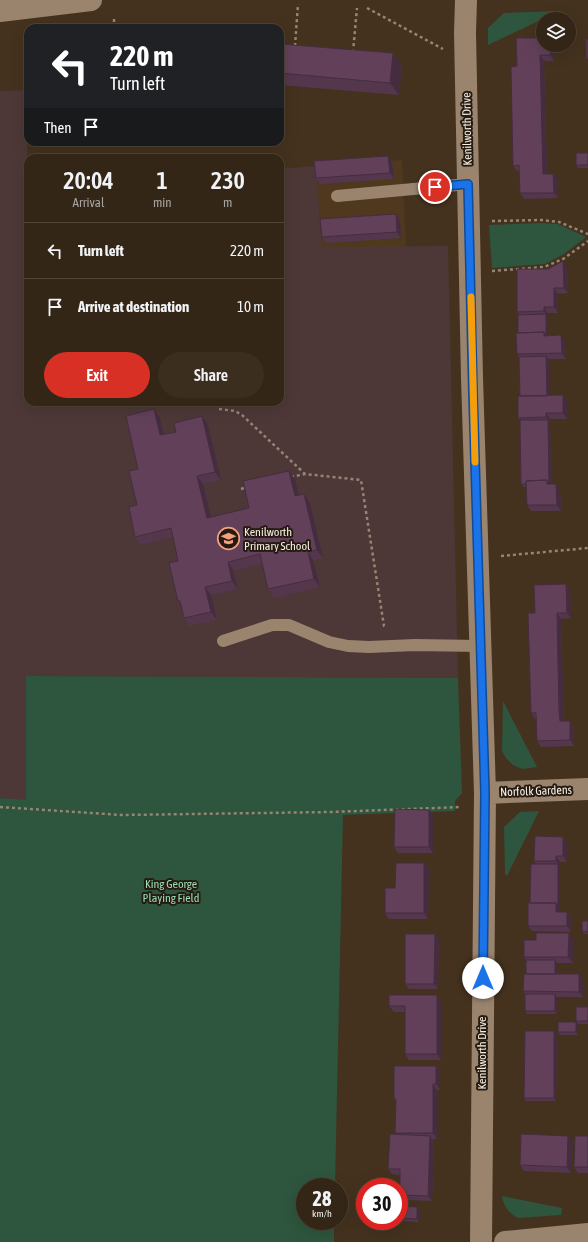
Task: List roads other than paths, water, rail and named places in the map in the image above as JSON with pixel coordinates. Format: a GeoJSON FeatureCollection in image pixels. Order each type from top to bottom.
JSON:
{"type":"FeatureCollection","features":[{"type":"Feature","properties":{"kind":"street"},"geometry":{"type":"LineString","coordinates":[[0,11],[91,0]]}},
{"type":"Feature","properties":{"kind":"street","name":"Kenilworth Drive"},"geometry":{"type":"LineString","coordinates":[[466,0],[465,34],[468,184],[485,800],[481,1242]]}},
{"type":"Feature","properties":{"kind":"street","name":"Norfolk Gardens"},"geometry":{"type":"LineString","coordinates":[[485,800],[588,789]]}},
{"type":"Feature","properties":{"kind":"street"},"geometry":{"type":"LineString","coordinates":[[505,1242],[588,1234]]}},
{"type":"Feature","properties":{"kind":"lane"},"geometry":{"type":"LineString","coordinates":[[336,196],[468,184]]}},
{"type":"Feature","properties":{"kind":"lane"},"geometry":{"type":"LineString","coordinates":[[223,641],[272,625],[290,625],[329,642],[348,646],[480,646]]}},
{"type":"Feature","properties":{"kind":"place","name":"Kenilworth Primary School"},"geometry":{"type":"Point","coordinates":[228,539]}},
{"type":"Feature","properties":{"kind":"park label","name":"King George Playing Field"},"geometry":{"type":"Point","coordinates":[171,891]}}]}
